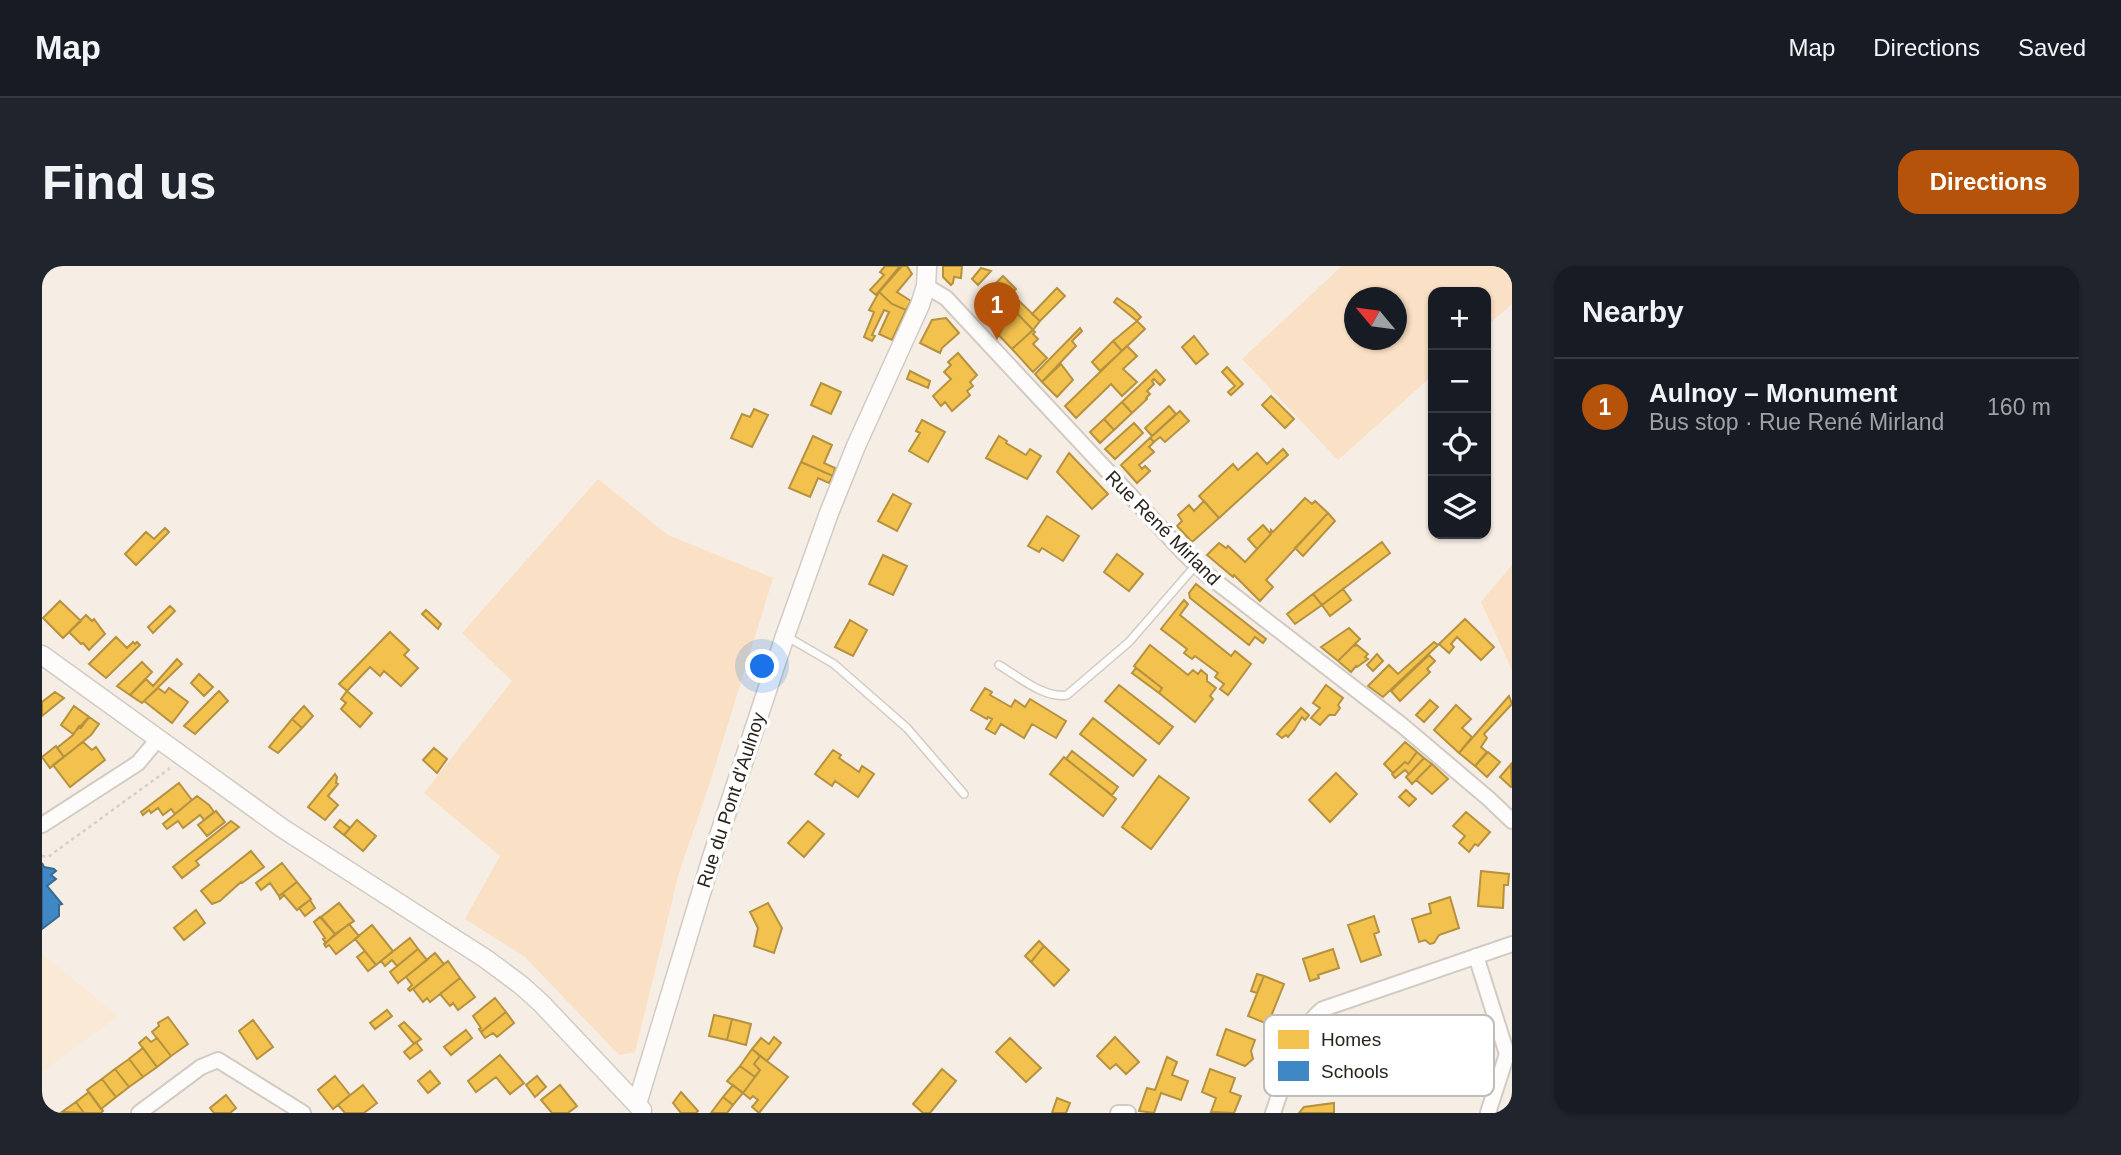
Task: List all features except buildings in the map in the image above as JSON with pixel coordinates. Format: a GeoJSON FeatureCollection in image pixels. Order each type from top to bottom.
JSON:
{"type":"FeatureCollection","features":[{"type":"Feature","properties":{"kind":"street","name":"Rue du Pont d'Aulnoy"},"geometry":{"type":"LineString","coordinates":[[641,1109],[705,880],[785,636],[849,461],[915,318],[926,286],[928,266]]}},
{"type":"Feature","properties":{"kind":"street","name":"Rue René Mirland"},"geometry":{"type":"LineString","coordinates":[[926,286],[946,298],[1216,583],[1403,726],[1512,821]]}},
{"type":"Feature","properties":{"kind":"street"},"geometry":{"type":"LineString","coordinates":[[42,656],[153,746],[486,959],[521,985],[641,1109]]}},
{"type":"Feature","properties":{"kind":"street"},"geometry":{"type":"LineString","coordinates":[[42,825],[132,767],[153,746]]}},
{"type":"Feature","properties":{"kind":"street","name":"Rue René Mirland"},"geometry":{"type":"LineString","coordinates":[[1489,799],[1512,812]]}},
{"type":"Feature","properties":{"kind":"street"},"geometry":{"type":"LineString","coordinates":[[1316,1015],[1329,1007],[1512,943]]}},
{"type":"Feature","properties":{"kind":"street"},"geometry":{"type":"LineString","coordinates":[[1476,956],[1507,1055],[1494,1095]]}},
{"type":"Feature","properties":{"kind":"street"},"geometry":{"type":"LineString","coordinates":[[139,1113],[201,1066],[218,1060],[303,1113]]}},
{"type":"Feature","properties":{"kind":"street"},"geometry":{"type":"LineString","coordinates":[[1273,1113],[1279,1096]]}},
{"type":"Feature","properties":{"kind":"street"},"geometry":{"type":"LineString","coordinates":[[1488,1113],[1494,1096]]}},
{"type":"Feature","properties":{"kind":"street"},"geometry":{"type":"LineString","coordinates":[[1118,1113],[1128,1113]]}},
{"type":"Feature","properties":{"kind":"lane"},"geometry":{"type":"LineString","coordinates":[[999,665],[1042,690],[1060,696],[1067,695],[1129,642],[1196,564]]}},
{"type":"Feature","properties":{"kind":"lane"},"geometry":{"type":"LineString","coordinates":[[785,636],[826,659],[907,728],[964,794]]}},
{"type":"Feature","properties":{"kind":"path"},"geometry":{"type":"LineString","coordinates":[[42,856],[48,857],[169,769],[153,746]]}},
{"type":"Feature","properties":{"kind":"shaded area"},"geometry":{"type":"Polygon","coordinates":[[[1342,266],[1512,266],[1512,304],[1491,323],[1491,287],[1428,287],[1428,379],[1338,460],[1242,359],[1342,266]]]}},
{"type":"Feature","properties":{"kind":"shaded area"},"geometry":{"type":"Polygon","coordinates":[[[598,479],[668,535],[773,578],[679,873],[635,1052],[619,1055],[525,957],[465,919],[500,856],[424,793],[512,681],[462,633],[598,479]]]}},
{"type":"Feature","properties":{"kind":"shaded area"},"geometry":{"type":"Polygon","coordinates":[[[1512,565],[1512,670],[1481,602],[1512,565]]]}},
{"type":"Feature","properties":{"kind":"shaded area"},"geometry":{"type":"Polygon","coordinates":[[[42,954],[118,1016],[42,1072],[42,954]]]}},
{"type":"Feature","properties":{"kind":"place","name":"Aulnoy – Monument"},"geometry":{"type":"Point","coordinates":[997,340]}}]}
